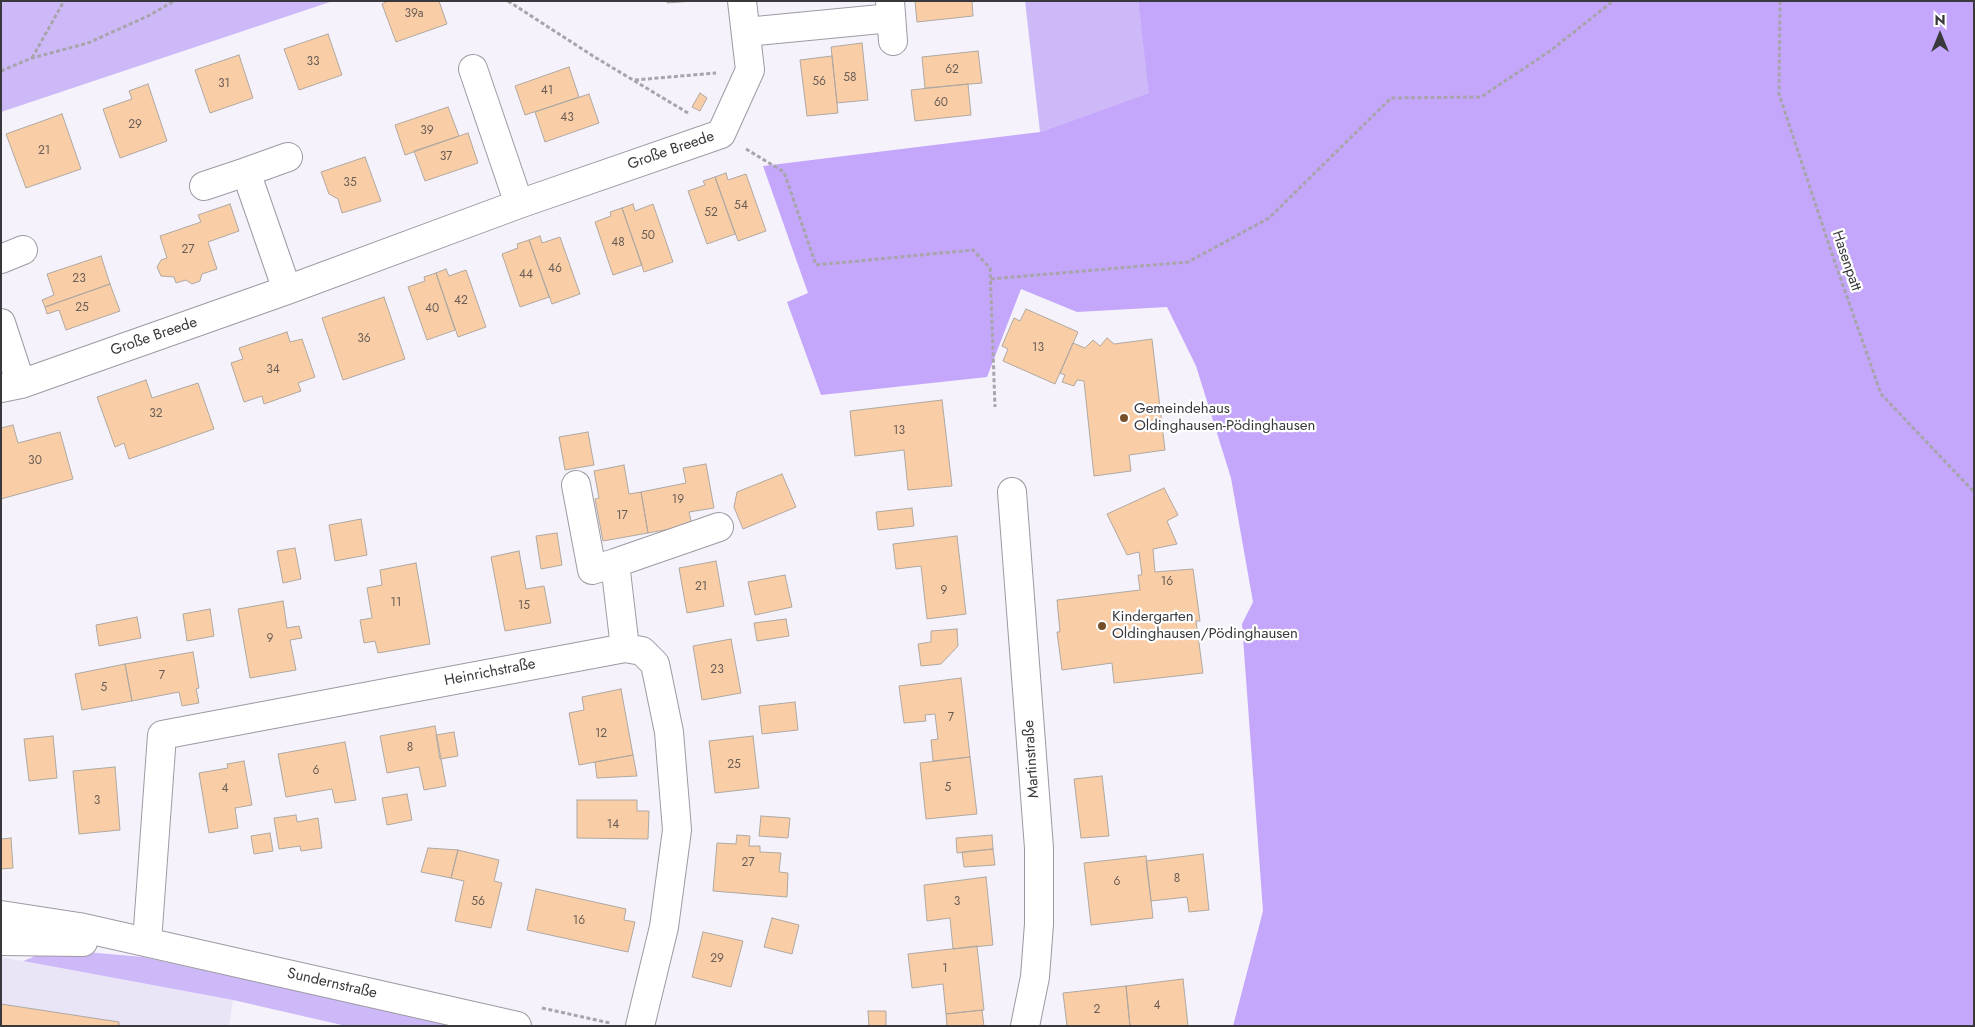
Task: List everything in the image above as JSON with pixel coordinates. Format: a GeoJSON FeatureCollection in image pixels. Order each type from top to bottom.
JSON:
{"type":"FeatureCollection","features":[{"type":"Feature","properties":{"kind":"street"},"geometry":{"type":"LineString","coordinates":[[742,1],[750,70]]}},
{"type":"Feature","properties":{"kind":"street"},"geometry":{"type":"LineString","coordinates":[[746,32],[891,20]]}},
{"type":"Feature","properties":{"kind":"street"},"geometry":{"type":"LineString","coordinates":[[473,69],[519,204]]}},
{"type":"Feature","properties":{"kind":"street","name":"Große Breede"},"geometry":{"type":"LineString","coordinates":[[1,323],[11,386],[287,290],[519,204],[721,134],[750,70]]}},
{"type":"Feature","properties":{"kind":"street"},"geometry":{"type":"LineString","coordinates":[[204,186],[288,157]]}},
{"type":"Feature","properties":{"kind":"street"},"geometry":{"type":"LineString","coordinates":[[246,172],[287,290]]}},
{"type":"Feature","properties":{"kind":"street"},"geometry":{"type":"LineString","coordinates":[[576,485],[592,570],[719,527]]}},
{"type":"Feature","properties":{"kind":"street","name":"Martinstraße"},"geometry":{"type":"LineString","coordinates":[[1012,492],[1039,848],[1039,924],[1035,977],[1025,1026]]}},
{"type":"Feature","properties":{"kind":"street"},"geometry":{"type":"LineString","coordinates":[[615,563],[625,648],[642,651],[655,664],[669,732],[677,830],[664,927],[640,1026]]}},
{"type":"Feature","properties":{"kind":"street","name":"Heinrichstraße"},"geometry":{"type":"LineString","coordinates":[[147,942],[162,734],[625,648]]}},
{"type":"Feature","properties":{"kind":"street","name":"Sundernstraße"},"geometry":{"type":"LineString","coordinates":[[1,915],[79,927],[517,1026]]}},
{"type":"Feature","properties":{"kind":"street","name":"Sundernstraße"},"geometry":{"type":"LineString","coordinates":[[1,940],[147,942]]}},
{"type":"Feature","properties":{"kind":"path"},"geometry":{"type":"LineString","coordinates":[[32,58],[64,1]]}},
{"type":"Feature","properties":{"kind":"path"},"geometry":{"type":"LineString","coordinates":[[1,71],[32,58],[88,43],[148,16],[174,1]]}},
{"type":"Feature","properties":{"kind":"path"},"geometry":{"type":"LineString","coordinates":[[508,1],[593,56],[784,172],[816,265],[973,250],[990,268],[995,408]]}},
{"type":"Feature","properties":{"kind":"path"},"geometry":{"type":"LineString","coordinates":[[991,279],[1188,262],[1269,218],[1391,98],[1481,97],[1550,51],[1612,1]]}},
{"type":"Feature","properties":{"kind":"path","name":"Hasenpatt"},"geometry":{"type":"LineString","coordinates":[[1780,1],[1779,94],[1881,394],[1974,492]]}},
{"type":"Feature","properties":{"kind":"path"},"geometry":{"type":"LineString","coordinates":[[634,80],[750,70]]}},
{"type":"Feature","properties":{"kind":"shaded area"},"geometry":{"type":"Polygon","coordinates":[[[1,1],[333,1],[1,112],[1,1]]]}},
{"type":"Feature","properties":{"kind":"shaded area"},"geometry":{"type":"Polygon","coordinates":[[[1025,1],[1138,1],[1150,93],[1040,132],[1025,1]]]}},
{"type":"Feature","properties":{"kind":"shaded area"},"geometry":{"type":"Polygon","coordinates":[[[1138,1],[1974,1],[1974,1026],[1233,1026],[1263,911],[1242,624],[1253,602],[1231,478],[1196,366],[1167,307],[1077,312],[1021,289],[987,377],[821,395],[787,302],[808,293],[763,166],[1040,132],[1149,93],[1138,1]]]}},
{"type":"Feature","properties":{"kind":"shaded area"},"geometry":{"type":"Polygon","coordinates":[[[53,949],[143,957],[458,1026],[346,1026],[233,1000],[23,961],[53,949]]]}},
{"type":"Feature","properties":{"kind":"shaded area"},"geometry":{"type":"Polygon","coordinates":[[[1,957],[233,1000],[229,1026],[1,1026],[1,957]]]}},
{"type":"Feature","properties":{"kind":"building"},"geometry":{"type":"Polygon","coordinates":[[[388,1],[439,1],[447,24],[396,42],[382,4],[388,1]]]}},
{"type":"Feature","properties":{"kind":"building"},"geometry":{"type":"Polygon","coordinates":[[[667,1],[693,1],[667,3],[667,1]]]}},
{"type":"Feature","properties":{"kind":"building"},"geometry":{"type":"Polygon","coordinates":[[[915,1],[972,1],[973,16],[917,22],[915,1]]]}},
{"type":"Feature","properties":{"kind":"building"},"geometry":{"type":"Polygon","coordinates":[[[328,34],[342,75],[299,90],[284,49],[328,34]]]}},
{"type":"Feature","properties":{"kind":"building"},"geometry":{"type":"Polygon","coordinates":[[[862,43],[868,100],[837,103],[831,47],[862,43]]]}},
{"type":"Feature","properties":{"kind":"building"},"geometry":{"type":"Polygon","coordinates":[[[978,51],[982,83],[925,88],[922,57],[978,51]]]}},
{"type":"Feature","properties":{"kind":"building"},"geometry":{"type":"Polygon","coordinates":[[[239,55],[253,98],[210,113],[195,70],[239,55]]]}},
{"type":"Feature","properties":{"kind":"building"},"geometry":{"type":"Polygon","coordinates":[[[832,56],[838,113],[807,116],[800,60],[832,56]]]}},
{"type":"Feature","properties":{"kind":"building"},"geometry":{"type":"Polygon","coordinates":[[[569,67],[579,97],[525,115],[515,86],[569,67]]]}},
{"type":"Feature","properties":{"kind":"building"},"geometry":{"type":"Polygon","coordinates":[[[148,84],[167,141],[120,158],[103,109],[132,99],[129,91],[148,84]]]}},
{"type":"Feature","properties":{"kind":"building"},"geometry":{"type":"Polygon","coordinates":[[[968,84],[971,115],[915,121],[911,90],[968,84]]]}},
{"type":"Feature","properties":{"kind":"building"},"geometry":{"type":"Polygon","coordinates":[[[700,93],[707,98],[700,111],[692,107],[700,93]]]}},
{"type":"Feature","properties":{"kind":"building"},"geometry":{"type":"Polygon","coordinates":[[[589,94],[599,123],[545,142],[535,112],[589,94]]]}},
{"type":"Feature","properties":{"kind":"building"},"geometry":{"type":"Polygon","coordinates":[[[448,107],[459,136],[405,155],[395,125],[448,107]]]}},
{"type":"Feature","properties":{"kind":"building"},"geometry":{"type":"Polygon","coordinates":[[[62,114],[81,169],[26,188],[6,134],[62,114]]]}},
{"type":"Feature","properties":{"kind":"building"},"geometry":{"type":"Polygon","coordinates":[[[468,133],[478,163],[425,181],[414,151],[468,133]]]}},
{"type":"Feature","properties":{"kind":"building"},"geometry":{"type":"Polygon","coordinates":[[[365,157],[381,201],[342,213],[338,199],[329,194],[321,172],[365,157]]]}},
{"type":"Feature","properties":{"kind":"building"},"geometry":{"type":"Polygon","coordinates":[[[726,173],[728,180],[746,174],[766,231],[738,241],[715,177],[726,173]]]}},
{"type":"Feature","properties":{"kind":"building"},"geometry":{"type":"Polygon","coordinates":[[[715,177],[735,234],[707,244],[688,191],[705,185],[703,181],[715,177]]]}},
{"type":"Feature","properties":{"kind":"building"},"geometry":{"type":"Polygon","coordinates":[[[230,204],[239,231],[208,242],[217,269],[202,274],[200,281],[192,284],[186,280],[176,283],[174,277],[161,276],[157,267],[161,260],[167,258],[160,236],[201,222],[198,215],[230,204]]]}},
{"type":"Feature","properties":{"kind":"building"},"geometry":{"type":"Polygon","coordinates":[[[633,204],[635,211],[653,204],[673,262],[644,272],[622,208],[633,204]]]}},
{"type":"Feature","properties":{"kind":"building"},"geometry":{"type":"Polygon","coordinates":[[[622,208],[642,265],[613,275],[595,222],[611,216],[610,212],[622,208]]]}},
{"type":"Feature","properties":{"kind":"building"},"geometry":{"type":"Polygon","coordinates":[[[540,236],[542,243],[560,237],[580,294],[552,304],[529,240],[540,236]]]}},
{"type":"Feature","properties":{"kind":"building"},"geometry":{"type":"Polygon","coordinates":[[[529,240],[549,297],[520,307],[502,254],[518,248],[517,244],[529,240]]]}},
{"type":"Feature","properties":{"kind":"building"},"geometry":{"type":"Polygon","coordinates":[[[101,256],[110,284],[45,307],[42,300],[54,295],[47,274],[101,256]]]}},
{"type":"Feature","properties":{"kind":"building"},"geometry":{"type":"Polygon","coordinates":[[[446,269],[449,276],[466,270],[486,327],[458,337],[436,273],[446,269]]]}},
{"type":"Feature","properties":{"kind":"building"},"geometry":{"type":"Polygon","coordinates":[[[436,273],[455,330],[427,340],[408,287],[425,281],[424,277],[436,273]]]}},
{"type":"Feature","properties":{"kind":"building"},"geometry":{"type":"Polygon","coordinates":[[[110,284],[120,311],[66,330],[59,310],[47,314],[45,307],[110,284]]]}},
{"type":"Feature","properties":{"kind":"building"},"geometry":{"type":"Polygon","coordinates":[[[384,297],[405,359],[343,380],[322,318],[384,297]]]}},
{"type":"Feature","properties":{"kind":"building"},"geometry":{"type":"Polygon","coordinates":[[[1026,309],[1078,332],[1055,384],[1003,361],[1008,349],[1002,346],[1014,318],[1020,321],[1026,309]]]}},
{"type":"Feature","properties":{"kind":"building"},"geometry":{"type":"Polygon","coordinates":[[[287,332],[290,342],[302,339],[315,377],[298,383],[301,391],[264,404],[262,396],[244,402],[231,363],[243,359],[239,348],[287,332]]]}},
{"type":"Feature","properties":{"kind":"building","name":"Gemeindehaus Oldinghausen-Pödinghausen"},"geometry":{"type":"Polygon","coordinates":[[[1107,338],[1114,344],[1152,339],[1165,450],[1129,455],[1131,471],[1094,476],[1084,381],[1077,380],[1074,386],[1062,382],[1065,375],[1060,373],[1073,343],[1085,348],[1093,340],[1100,346],[1107,338]]]}},
{"type":"Feature","properties":{"kind":"building"},"geometry":{"type":"Polygon","coordinates":[[[146,380],[152,398],[198,383],[214,429],[129,459],[124,443],[115,447],[97,397],[146,380]]]}},
{"type":"Feature","properties":{"kind":"building"},"geometry":{"type":"Polygon","coordinates":[[[942,400],[952,486],[908,490],[904,450],[855,456],[850,411],[942,400]]]}},
{"type":"Feature","properties":{"kind":"building"},"geometry":{"type":"Polygon","coordinates":[[[13,425],[18,443],[60,432],[73,479],[1,499],[1,428],[13,425]]]}},
{"type":"Feature","properties":{"kind":"building"},"geometry":{"type":"Polygon","coordinates":[[[588,432],[594,465],[565,470],[559,437],[588,432]]]}},
{"type":"Feature","properties":{"kind":"building"},"geometry":{"type":"Polygon","coordinates":[[[706,464],[714,508],[689,512],[692,525],[648,533],[641,492],[686,483],[683,468],[706,464]]]}},
{"type":"Feature","properties":{"kind":"building"},"geometry":{"type":"Polygon","coordinates":[[[624,465],[629,494],[641,492],[648,533],[603,541],[595,499],[599,498],[594,471],[624,465]]]}},
{"type":"Feature","properties":{"kind":"building"},"geometry":{"type":"Polygon","coordinates":[[[782,474],[796,507],[743,529],[734,507],[737,492],[782,474]]]}},
{"type":"Feature","properties":{"kind":"building"},"geometry":{"type":"Polygon","coordinates":[[[1164,488],[1178,515],[1167,521],[1177,544],[1153,549],[1155,572],[1193,569],[1200,621],[1196,621],[1203,673],[1114,683],[1112,663],[1062,670],[1057,632],[1060,632],[1057,600],[1140,590],[1138,575],[1142,575],[1139,552],[1127,555],[1107,514],[1164,488]]]}},
{"type":"Feature","properties":{"kind":"building"},"geometry":{"type":"Polygon","coordinates":[[[912,508],[914,526],[878,530],[876,512],[912,508]]]}},
{"type":"Feature","properties":{"kind":"building"},"geometry":{"type":"Polygon","coordinates":[[[361,519],[367,555],[335,561],[329,525],[361,519]]]}},
{"type":"Feature","properties":{"kind":"building"},"geometry":{"type":"Polygon","coordinates":[[[557,533],[562,565],[541,569],[536,536],[557,533]]]}},
{"type":"Feature","properties":{"kind":"building"},"geometry":{"type":"Polygon","coordinates":[[[957,536],[966,614],[927,619],[921,566],[896,569],[893,544],[957,536]]]}},
{"type":"Feature","properties":{"kind":"building"},"geometry":{"type":"Polygon","coordinates":[[[295,548],[301,579],[283,583],[277,551],[295,548]]]}},
{"type":"Feature","properties":{"kind":"building"},"geometry":{"type":"Polygon","coordinates":[[[519,551],[526,589],[544,586],[551,623],[505,631],[491,557],[519,551]]]}},
{"type":"Feature","properties":{"kind":"building"},"geometry":{"type":"Polygon","coordinates":[[[716,561],[724,606],[687,613],[679,568],[716,561]]]}},
{"type":"Feature","properties":{"kind":"building"},"geometry":{"type":"Polygon","coordinates":[[[416,563],[430,644],[378,653],[375,641],[364,643],[360,620],[372,618],[367,588],[382,585],[380,570],[416,563]]]}},
{"type":"Feature","properties":{"kind":"building"},"geometry":{"type":"Polygon","coordinates":[[[785,575],[792,607],[755,615],[748,582],[785,575]]]}},
{"type":"Feature","properties":{"kind":"building"},"geometry":{"type":"Polygon","coordinates":[[[283,601],[287,628],[299,626],[302,638],[290,640],[296,670],[250,678],[238,609],[283,601]]]}},
{"type":"Feature","properties":{"kind":"building"},"geometry":{"type":"Polygon","coordinates":[[[210,609],[214,636],[187,641],[183,614],[210,609]]]}},
{"type":"Feature","properties":{"kind":"building"},"geometry":{"type":"Polygon","coordinates":[[[137,617],[141,638],[99,646],[96,625],[137,617]]]}},
{"type":"Feature","properties":{"kind":"building"},"geometry":{"type":"Polygon","coordinates":[[[786,619],[789,636],[757,641],[754,623],[786,619]]]}},
{"type":"Feature","properties":{"kind":"building"},"geometry":{"type":"Polygon","coordinates":[[[957,629],[958,646],[941,664],[921,666],[918,644],[931,642],[931,631],[957,629]]]}},
{"type":"Feature","properties":{"kind":"building"},"geometry":{"type":"Polygon","coordinates":[[[731,639],[741,693],[702,700],[693,646],[731,639]]]}},
{"type":"Feature","properties":{"kind":"building"},"geometry":{"type":"Polygon","coordinates":[[[193,652],[199,688],[196,689],[199,703],[182,706],[179,692],[132,701],[125,664],[193,652]]]}},
{"type":"Feature","properties":{"kind":"building"},"geometry":{"type":"Polygon","coordinates":[[[125,664],[132,701],[82,710],[75,674],[125,664]]]}},
{"type":"Feature","properties":{"kind":"building"},"geometry":{"type":"Polygon","coordinates":[[[961,678],[970,757],[933,761],[931,740],[938,739],[935,714],[925,715],[926,721],[904,723],[899,686],[961,678]]]}},
{"type":"Feature","properties":{"kind":"building"},"geometry":{"type":"Polygon","coordinates":[[[621,689],[633,755],[579,765],[569,713],[584,710],[582,697],[621,689]]]}},
{"type":"Feature","properties":{"kind":"building"},"geometry":{"type":"Polygon","coordinates":[[[795,702],[798,730],[762,734],[759,706],[795,702]]]}},
{"type":"Feature","properties":{"kind":"building"},"geometry":{"type":"Polygon","coordinates":[[[435,726],[446,786],[424,790],[419,767],[387,773],[380,736],[435,726]]]}},
{"type":"Feature","properties":{"kind":"building"},"geometry":{"type":"Polygon","coordinates":[[[454,732],[458,756],[440,759],[436,735],[454,732]]]}},
{"type":"Feature","properties":{"kind":"building"},"geometry":{"type":"Polygon","coordinates":[[[53,736],[57,778],[29,781],[24,739],[53,736]]]}},
{"type":"Feature","properties":{"kind":"building"},"geometry":{"type":"Polygon","coordinates":[[[753,736],[759,788],[715,793],[709,741],[753,736]]]}},
{"type":"Feature","properties":{"kind":"building"},"geometry":{"type":"Polygon","coordinates":[[[345,742],[356,800],[335,803],[332,789],[286,797],[278,754],[345,742]]]}},
{"type":"Feature","properties":{"kind":"building"},"geometry":{"type":"Polygon","coordinates":[[[633,755],[637,776],[597,778],[595,762],[633,755]]]}},
{"type":"Feature","properties":{"kind":"building"},"geometry":{"type":"Polygon","coordinates":[[[970,757],[977,814],[926,819],[920,763],[970,757]]]}},
{"type":"Feature","properties":{"kind":"building"},"geometry":{"type":"Polygon","coordinates":[[[244,761],[252,805],[235,808],[238,828],[209,833],[199,773],[228,768],[227,764],[244,761]]]}},
{"type":"Feature","properties":{"kind":"building"},"geometry":{"type":"Polygon","coordinates":[[[115,767],[120,830],[79,834],[73,771],[115,767]]]}},
{"type":"Feature","properties":{"kind":"building"},"geometry":{"type":"Polygon","coordinates":[[[1102,776],[1109,836],[1081,838],[1074,779],[1102,776]]]}},
{"type":"Feature","properties":{"kind":"building"},"geometry":{"type":"Polygon","coordinates":[[[407,794],[412,820],[387,825],[382,798],[407,794]]]}},
{"type":"Feature","properties":{"kind":"building"},"geometry":{"type":"Polygon","coordinates":[[[577,800],[637,800],[637,811],[649,811],[648,839],[577,838],[577,800]]]}},
{"type":"Feature","properties":{"kind":"building"},"geometry":{"type":"Polygon","coordinates":[[[296,815],[297,822],[318,818],[322,848],[301,851],[300,846],[279,849],[274,818],[296,815]]]}},
{"type":"Feature","properties":{"kind":"building"},"geometry":{"type":"Polygon","coordinates":[[[761,816],[790,818],[788,838],[759,836],[761,816]]]}},
{"type":"Feature","properties":{"kind":"building"},"geometry":{"type":"Polygon","coordinates":[[[270,833],[273,851],[254,854],[251,836],[270,833]]]}},
{"type":"Feature","properties":{"kind":"building"},"geometry":{"type":"Polygon","coordinates":[[[737,835],[750,836],[749,846],[760,846],[760,852],[781,853],[779,872],[788,873],[787,897],[713,891],[717,843],[736,844],[737,835]]]}},
{"type":"Feature","properties":{"kind":"building"},"geometry":{"type":"Polygon","coordinates":[[[992,835],[993,849],[957,853],[956,838],[992,835]]]}},
{"type":"Feature","properties":{"kind":"building"},"geometry":{"type":"Polygon","coordinates":[[[11,838],[13,868],[1,869],[1,839],[11,838]]]}},
{"type":"Feature","properties":{"kind":"building"},"geometry":{"type":"Polygon","coordinates":[[[428,848],[458,850],[451,878],[421,872],[428,848]]]}},
{"type":"Feature","properties":{"kind":"building"},"geometry":{"type":"Polygon","coordinates":[[[993,849],[995,865],[964,867],[962,852],[993,849]]]}},
{"type":"Feature","properties":{"kind":"building"},"geometry":{"type":"Polygon","coordinates":[[[458,850],[499,860],[494,881],[502,883],[491,928],[455,921],[464,881],[451,878],[458,850]]]}},
{"type":"Feature","properties":{"kind":"building"},"geometry":{"type":"Polygon","coordinates":[[[1203,854],[1209,910],[1189,912],[1187,897],[1151,901],[1146,861],[1203,854]]]}},
{"type":"Feature","properties":{"kind":"building"},"geometry":{"type":"Polygon","coordinates":[[[1146,856],[1153,918],[1091,925],[1084,863],[1146,856]]]}},
{"type":"Feature","properties":{"kind":"building"},"geometry":{"type":"Polygon","coordinates":[[[986,877],[993,945],[953,949],[950,918],[927,921],[924,885],[986,877]]]}},
{"type":"Feature","properties":{"kind":"building"},"geometry":{"type":"Polygon","coordinates":[[[536,889],[626,909],[624,920],[635,922],[628,952],[527,930],[536,889]]]}},
{"type":"Feature","properties":{"kind":"building"},"geometry":{"type":"Polygon","coordinates":[[[772,918],[799,925],[792,954],[764,947],[772,918]]]}},
{"type":"Feature","properties":{"kind":"building"},"geometry":{"type":"Polygon","coordinates":[[[703,932],[743,941],[731,987],[692,977],[703,932]]]}},
{"type":"Feature","properties":{"kind":"building"},"geometry":{"type":"Polygon","coordinates":[[[977,946],[984,1010],[946,1014],[943,984],[912,988],[908,954],[977,946]]]}},
{"type":"Feature","properties":{"kind":"building"},"geometry":{"type":"Polygon","coordinates":[[[1183,979],[1188,1026],[1130,1026],[1126,986],[1183,979]]]}},
{"type":"Feature","properties":{"kind":"building"},"geometry":{"type":"Polygon","coordinates":[[[1126,986],[1130,1026],[1067,1026],[1063,993],[1126,986]]]}},
{"type":"Feature","properties":{"kind":"building"},"geometry":{"type":"Polygon","coordinates":[[[1,1004],[119,1022],[119,1026],[1,1026],[1,1004]]]}},
{"type":"Feature","properties":{"kind":"building"},"geometry":{"type":"Polygon","coordinates":[[[982,1010],[984,1026],[947,1026],[946,1014],[982,1010]]]}},
{"type":"Feature","properties":{"kind":"building"},"geometry":{"type":"Polygon","coordinates":[[[868,1011],[886,1011],[886,1026],[869,1026],[868,1011]]]}},
{"type":"Feature","properties":{"kind":"place","name":"Gemeindehaus Oldinghausen-Pödinghausen"},"geometry":{"type":"Point","coordinates":[1124,418]}},
{"type":"Feature","properties":{"kind":"place","name":"Kindergarten Oldinghausen/Pödinghausen"},"geometry":{"type":"Point","coordinates":[1102,626]}}]}
